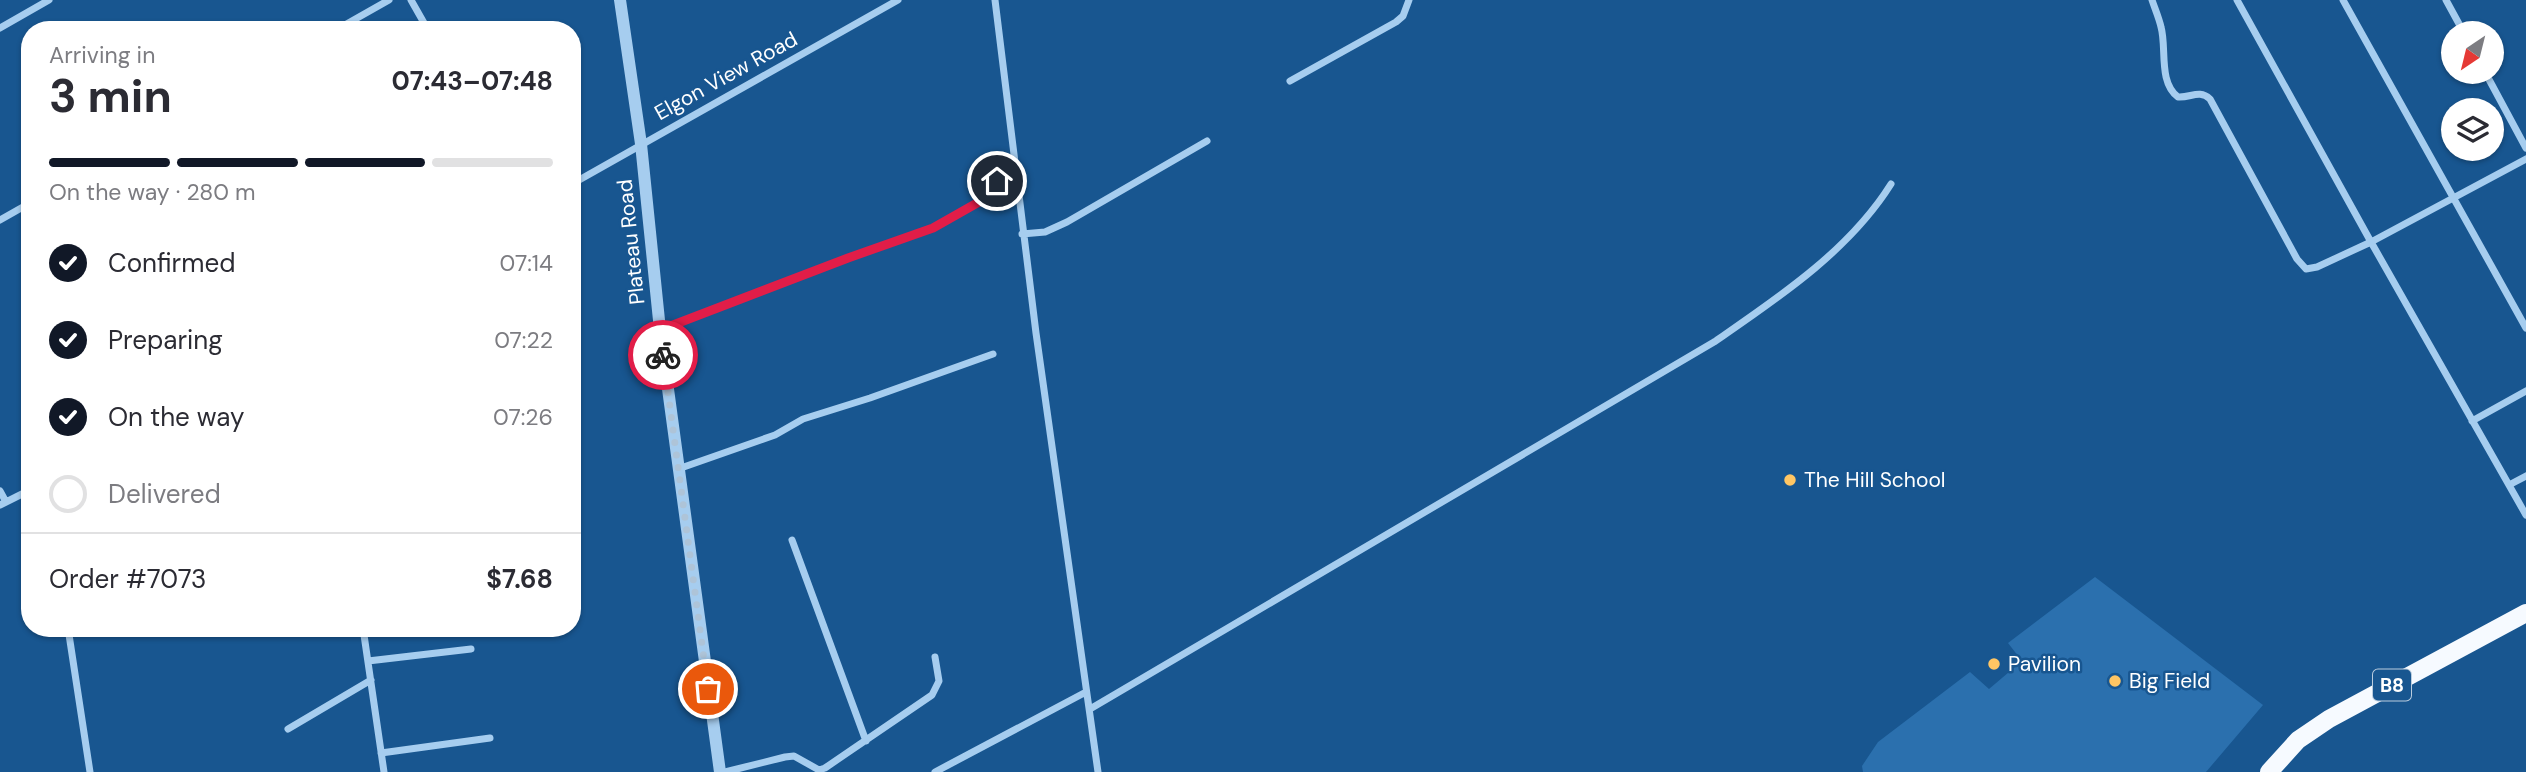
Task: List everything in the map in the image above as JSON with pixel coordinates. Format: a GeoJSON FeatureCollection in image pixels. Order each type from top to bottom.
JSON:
{"type":"FeatureCollection","features":[{"type":"Feature","properties":{"kind":"highway","name":"B8"},"geometry":{"type":"LineString","coordinates":[[2269,772],[2298,740],[2329,719],[2526,613]]}},
{"type":"Feature","properties":{"kind":"street"},"geometry":{"type":"LineString","coordinates":[[0,28],[49,0]]}},
{"type":"Feature","properties":{"kind":"street"},"geometry":{"type":"LineString","coordinates":[[352,21],[388,0]]}},
{"type":"Feature","properties":{"kind":"street"},"geometry":{"type":"LineString","coordinates":[[411,0],[423,21]]}},
{"type":"Feature","properties":{"kind":"street","name":"Plateau Road"},"geometry":{"type":"LineString","coordinates":[[620,0],[641,144],[660,330],[678,469],[722,772]]}},
{"type":"Feature","properties":{"kind":"street","name":"Elgon View Road"},"geometry":{"type":"LineString","coordinates":[[581,179],[898,0]]}},
{"type":"Feature","properties":{"kind":"street"},"geometry":{"type":"LineString","coordinates":[[995,0],[1022,234],[1098,772]]}},
{"type":"Feature","properties":{"kind":"street"},"geometry":{"type":"LineString","coordinates":[[1290,81],[1395,22],[1403,16],[1409,0]]}},
{"type":"Feature","properties":{"kind":"street"},"geometry":{"type":"LineString","coordinates":[[2152,0],[2162,27],[2164,64],[2172,90],[2178,97],[2204,93],[2210,99],[2302,267],[2306,269],[2317,267],[2371,242],[2526,159]]}},
{"type":"Feature","properties":{"kind":"street"},"geometry":{"type":"LineString","coordinates":[[2237,0],[2526,515]]}},
{"type":"Feature","properties":{"kind":"street"},"geometry":{"type":"LineString","coordinates":[[2343,0],[2526,328]]}},
{"type":"Feature","properties":{"kind":"street"},"geometry":{"type":"LineString","coordinates":[[2446,0],[2457,21]]}},
{"type":"Feature","properties":{"kind":"street"},"geometry":{"type":"LineString","coordinates":[[2491,84],[2526,148]]}},
{"type":"Feature","properties":{"kind":"street"},"geometry":{"type":"LineString","coordinates":[[1022,234],[1045,232],[1067,222],[1208,141]]}},
{"type":"Feature","properties":{"kind":"street"},"geometry":{"type":"LineString","coordinates":[[660,330],[933,228],[993,194],[997,181]]}},
{"type":"Feature","properties":{"kind":"street"},"geometry":{"type":"LineString","coordinates":[[1090,709],[1714,342],[1785,293],[1837,247],[1877,207],[1891,184]]}},
{"type":"Feature","properties":{"kind":"street"},"geometry":{"type":"LineString","coordinates":[[0,220],[21,208]]}},
{"type":"Feature","properties":{"kind":"street"},"geometry":{"type":"LineString","coordinates":[[678,469],[775,435],[803,419],[993,354]]}},
{"type":"Feature","properties":{"kind":"street"},"geometry":{"type":"LineString","coordinates":[[2472,421],[2526,391]]}},
{"type":"Feature","properties":{"kind":"street"},"geometry":{"type":"LineString","coordinates":[[2510,485],[2526,476]]}},
{"type":"Feature","properties":{"kind":"street"},"geometry":{"type":"LineString","coordinates":[[0,491],[3,504],[21,495]]}},
{"type":"Feature","properties":{"kind":"street"},"geometry":{"type":"LineString","coordinates":[[792,540],[866,741]]}},
{"type":"Feature","properties":{"kind":"street"},"geometry":{"type":"LineString","coordinates":[[69,637],[90,772]]}},
{"type":"Feature","properties":{"kind":"street"},"geometry":{"type":"LineString","coordinates":[[364,637],[384,772]]}},
{"type":"Feature","properties":{"kind":"street"},"geometry":{"type":"LineString","coordinates":[[368,662],[471,649]]}},
{"type":"Feature","properties":{"kind":"street"},"geometry":{"type":"LineString","coordinates":[[722,772],[794,756],[819,770],[841,759],[932,695],[939,681],[935,657]]}},
{"type":"Feature","properties":{"kind":"street"},"geometry":{"type":"LineString","coordinates":[[288,729],[371,680]]}},
{"type":"Feature","properties":{"kind":"street"},"geometry":{"type":"LineString","coordinates":[[935,772],[1086,692]]}},
{"type":"Feature","properties":{"kind":"street"},"geometry":{"type":"LineString","coordinates":[[381,752],[490,738]]}},
{"type":"Feature","properties":{"kind":"shaded area","name":"Big Field"},"geometry":{"type":"Polygon","coordinates":[[[2095,577],[2263,705],[2206,772],[1863,772],[1862,766],[1878,742],[1970,672],[1989,689],[2022,661],[2008,643],[2095,577]]]}},
{"type":"Feature","properties":{"kind":"way so far"},"geometry":{"type":"LineString","coordinates":[[663,355],[708,689]]}},
{"type":"Feature","properties":{"kind":"place","name":"The Hill School"},"geometry":{"type":"Point","coordinates":[1790,480]}},
{"type":"Feature","properties":{"kind":"place","name":"Pavilion"},"geometry":{"type":"Point","coordinates":[1994,664]}},
{"type":"Feature","properties":{"kind":"place","name":"Big Field"},"geometry":{"type":"Point","coordinates":[2115,681]}},
{"type":"Feature","properties":{"kind":"route"},"geometry":{"type":"LineString","coordinates":[[663,355],[660,330],[933,228],[993,194],[997,181]]}}]}
